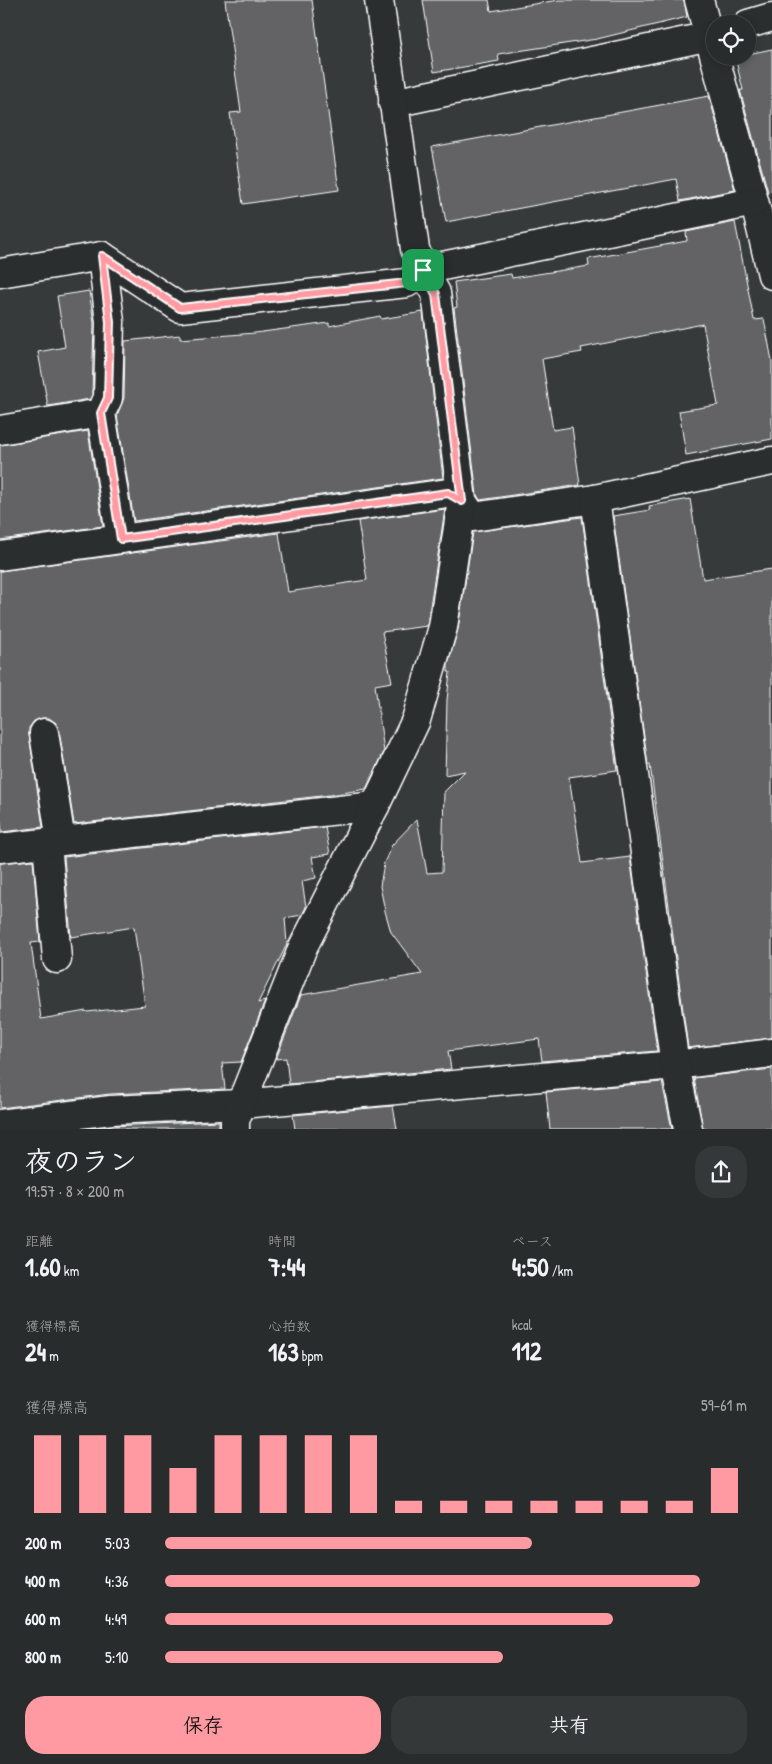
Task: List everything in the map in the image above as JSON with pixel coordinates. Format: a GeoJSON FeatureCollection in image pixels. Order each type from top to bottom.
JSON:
{"type":"FeatureCollection","features":[{"type":"Feature","properties":{"kind":"street"},"geometry":{"type":"LineString","coordinates":[[238,1117],[304,947],[416,720],[443,627],[462,501],[436,294],[423,270],[415,249],[379,0]]}},
{"type":"Feature","properties":{"kind":"street"},"geometry":{"type":"LineString","coordinates":[[699,0],[706,19]]}},
{"type":"Feature","properties":{"kind":"street"},"geometry":{"type":"LineString","coordinates":[[756,22],[772,17]]}},
{"type":"Feature","properties":{"kind":"street"},"geometry":{"type":"LineString","coordinates":[[393,103],[706,37]]}},
{"type":"Feature","properties":{"kind":"street"},"geometry":{"type":"LineString","coordinates":[[720,65],[761,207],[772,275]]}},
{"type":"Feature","properties":{"kind":"street"},"geometry":{"type":"LineString","coordinates":[[0,273],[102,256],[180,308],[407,283],[423,270],[761,207]]}},
{"type":"Feature","properties":{"kind":"street"},"geometry":{"type":"LineString","coordinates":[[102,256],[110,322],[108,398],[101,413],[121,539]]}},
{"type":"Feature","properties":{"kind":"street"},"geometry":{"type":"LineString","coordinates":[[0,430],[101,413]]}},
{"type":"Feature","properties":{"kind":"street"},"geometry":{"type":"LineString","coordinates":[[0,556],[448,493],[462,501],[473,517],[595,499],[772,462]]}},
{"type":"Feature","properties":{"kind":"street"},"geometry":{"type":"LineString","coordinates":[[595,499],[675,1065],[688,1129]]}},
{"type":"Feature","properties":{"kind":"street"},"geometry":{"type":"LineString","coordinates":[[44,733],[54,842],[57,959]]}},
{"type":"Feature","properties":{"kind":"street"},"geometry":{"type":"LineString","coordinates":[[0,848],[375,806]]}},
{"type":"Feature","properties":{"kind":"street"},"geometry":{"type":"LineString","coordinates":[[0,1124],[111,1110],[238,1117],[772,1054]]}},
{"type":"Feature","properties":{"kind":"building"},"geometry":{"type":"Polygon","coordinates":[[[225,0],[312,0],[339,190],[243,204],[230,113],[241,112],[225,0]]]}},
{"type":"Feature","properties":{"kind":"building"},"geometry":{"type":"Polygon","coordinates":[[[423,0],[489,0],[491,11],[559,0],[684,0],[687,17],[597,39],[498,54],[499,61],[434,72],[423,0]]]}},
{"type":"Feature","properties":{"kind":"building"},"geometry":{"type":"Polygon","coordinates":[[[772,49],[772,191],[768,192],[740,90],[743,90],[737,65],[756,65],[756,52],[772,49]]]}},
{"type":"Feature","properties":{"kind":"building"},"geometry":{"type":"Polygon","coordinates":[[[709,96],[735,190],[680,201],[676,179],[446,222],[432,147],[709,96]]]}},
{"type":"Feature","properties":{"kind":"building"},"geometry":{"type":"Polygon","coordinates":[[[735,222],[754,320],[764,319],[772,361],[772,439],[686,455],[679,411],[718,405],[703,324],[581,348],[582,352],[542,359],[553,430],[572,427],[580,485],[480,500],[477,495],[454,308],[457,307],[454,282],[511,274],[512,278],[589,266],[588,259],[687,241],[686,232],[735,222]]]}},
{"type":"Feature","properties":{"kind":"building"},"geometry":{"type":"Polygon","coordinates":[[[89,291],[94,323],[92,394],[90,399],[48,406],[38,352],[65,347],[57,296],[89,291]]]}},
{"type":"Feature","properties":{"kind":"building"},"geometry":{"type":"Polygon","coordinates":[[[423,312],[443,478],[134,521],[117,415],[124,398],[125,341],[180,335],[180,339],[255,333],[329,323],[329,326],[380,316],[381,319],[423,312]]]}},
{"type":"Feature","properties":{"kind":"building"},"geometry":{"type":"Polygon","coordinates":[[[88,431],[103,526],[0,540],[0,445],[88,431]]]}},
{"type":"Feature","properties":{"kind":"building"},"geometry":{"type":"Polygon","coordinates":[[[690,499],[703,579],[772,569],[772,1038],[688,1048],[650,765],[648,765],[613,516],[650,510],[649,506],[690,499]]]}},
{"type":"Feature","properties":{"kind":"building"},"geometry":{"type":"Polygon","coordinates":[[[445,509],[427,626],[382,632],[392,682],[375,685],[384,752],[366,789],[330,795],[74,824],[59,730],[56,723],[49,718],[42,718],[34,721],[29,728],[29,735],[43,827],[2,832],[0,815],[0,571],[279,533],[288,592],[367,580],[358,521],[445,509]]]}},
{"type":"Feature","properties":{"kind":"building"},"geometry":{"type":"Polygon","coordinates":[[[582,517],[617,770],[569,777],[582,863],[630,857],[657,1051],[542,1061],[539,1039],[448,1051],[451,1069],[289,1084],[286,1058],[276,1059],[301,995],[422,974],[391,932],[380,886],[384,863],[392,845],[417,819],[427,873],[442,872],[444,792],[465,771],[445,775],[447,700],[450,672],[448,672],[448,665],[458,629],[473,532],[582,517]]]}},
{"type":"Feature","properties":{"kind":"building"},"geometry":{"type":"Polygon","coordinates":[[[325,827],[330,854],[312,857],[316,878],[302,881],[306,907],[302,915],[285,918],[287,944],[258,1003],[265,1001],[241,1062],[222,1063],[225,1089],[110,1094],[0,1108],[0,863],[33,860],[40,942],[31,943],[41,1019],[86,1011],[145,1006],[134,927],[71,937],[64,857],[325,827]]]}},
{"type":"Feature","properties":{"kind":"building"},"geometry":{"type":"Polygon","coordinates":[[[772,1069],[772,1129],[703,1129],[694,1078],[772,1069]]]}},
{"type":"Feature","properties":{"kind":"building"},"geometry":{"type":"Polygon","coordinates":[[[662,1082],[672,1129],[550,1129],[546,1092],[662,1082]]]}},
{"type":"Feature","properties":{"kind":"building"},"geometry":{"type":"Polygon","coordinates":[[[393,1106],[397,1129],[295,1129],[293,1115],[393,1106]]]}},
{"type":"Feature","properties":{"kind":"building"},"geometry":{"type":"Polygon","coordinates":[[[219,1121],[219,1129],[85,1129],[112,1126],[219,1121]]]}},
{"type":"Feature","properties":{"kind":"route"},"geometry":{"type":"LineString","coordinates":[[102,256],[180,308],[407,283],[423,270],[436,294],[462,501],[448,493],[121,539],[101,413],[108,398],[110,322],[102,256]]}}]}
